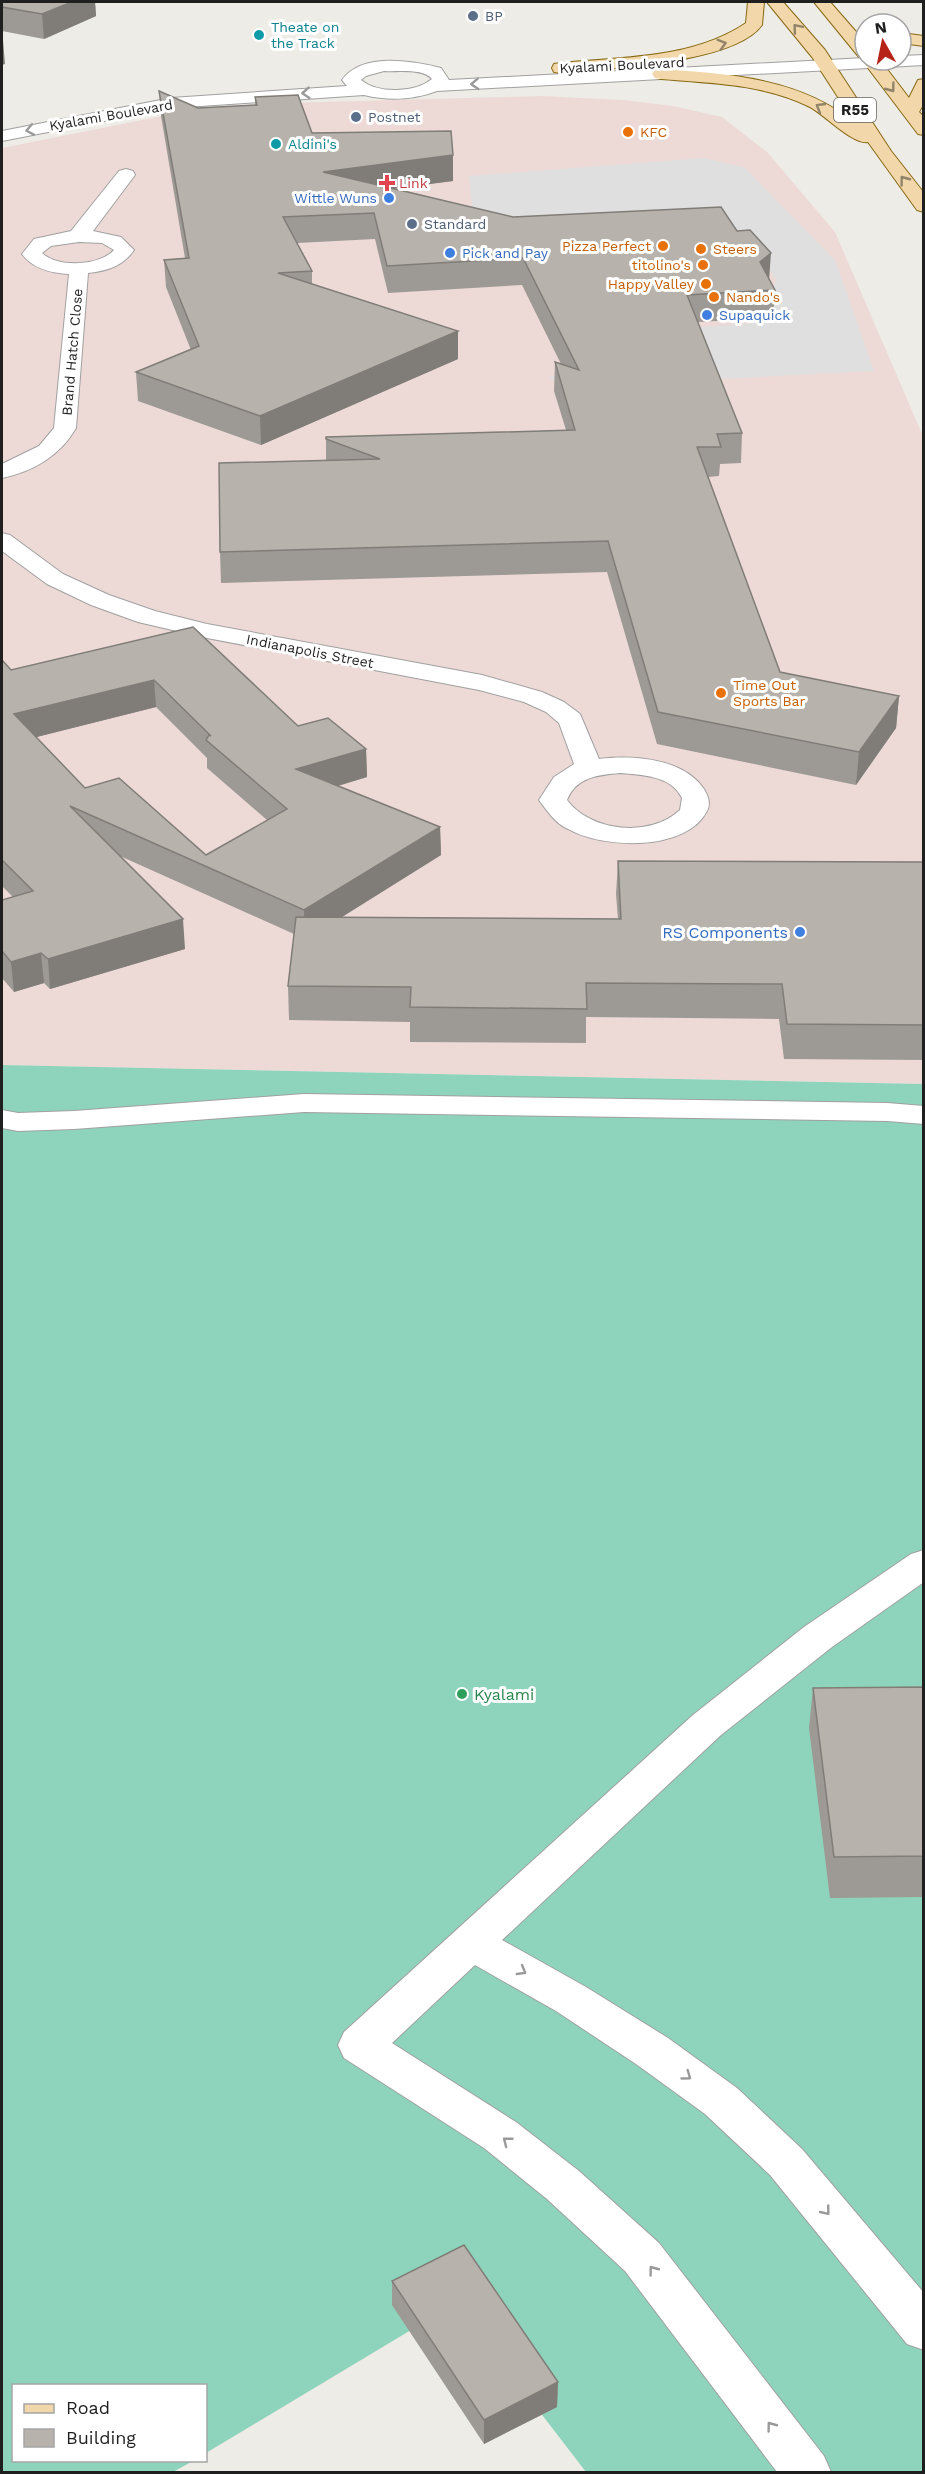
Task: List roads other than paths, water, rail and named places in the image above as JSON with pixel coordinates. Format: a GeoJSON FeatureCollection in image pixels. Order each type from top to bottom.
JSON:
{"type":"FeatureCollection","features":[{"type":"Feature","properties":{"kind":"main road"},"geometry":{"type":"LineString","coordinates":[[560,68],[662,56],[704,49],[733,40],[754,26],[756,2]]}},
{"type":"Feature","properties":{"kind":"main road","name":"R55"},"geometry":{"type":"LineString","coordinates":[[776,2],[823,60],[884,154],[924,206]]}},
{"type":"Feature","properties":{"kind":"main road","name":"R55"},"geometry":{"type":"LineString","coordinates":[[822,2],[853,38]]}},
{"type":"Feature","properties":{"kind":"main road"},"geometry":{"type":"LineString","coordinates":[[830,2],[853,17]]}},
{"type":"Feature","properties":{"kind":"main road","name":"R55"},"geometry":{"type":"LineString","coordinates":[[880,72],[924,130]]}},
{"type":"Feature","properties":{"kind":"main road"},"geometry":{"type":"LineString","coordinates":[[662,74],[722,79],[799,96],[819,105],[884,154]]}},
{"type":"Feature","properties":{"kind":"main road"},"geometry":{"type":"LineString","coordinates":[[910,113],[924,84]]}},
{"type":"Feature","properties":{"kind":"street"},"geometry":{"type":"LineString","coordinates":[[823,60],[853,57]]}},
{"type":"Feature","properties":{"kind":"street","name":"Kyalami Boulevard"},"geometry":{"type":"LineString","coordinates":[[336,73],[360,72],[391,66],[425,69],[560,68],[823,60]]}},
{"type":"Feature","properties":{"kind":"street","name":"Kyalami Boulevard"},"geometry":{"type":"LineString","coordinates":[[2,136],[171,103],[364,90],[401,94],[437,86],[662,74],[823,60]]}},
{"type":"Feature","properties":{"kind":"street"},"geometry":{"type":"LineString","coordinates":[[425,69],[440,76],[441,81],[437,86]]}},
{"type":"Feature","properties":{"kind":"street"},"geometry":{"type":"LineString","coordinates":[[360,72],[351,80],[353,85],[364,90]]}},
{"type":"Feature","properties":{"kind":"street"},"geometry":{"type":"LineString","coordinates":[[77,236],[126,175]]}},
{"type":"Feature","properties":{"kind":"street"},"geometry":{"type":"LineString","coordinates":[[77,236],[114,241],[124,250],[116,260],[79,268],[42,263],[32,254],[34,249],[50,240],[77,236]]}},
{"type":"Feature","properties":{"kind":"street","name":"Brand Hatch Close"},"geometry":{"type":"LineString","coordinates":[[2,471],[27,462],[45,452],[59,440],[65,428],[79,268]]}},
{"type":"Feature","properties":{"kind":"street","name":"Indianapolis Street"},"geometry":{"type":"LineString","coordinates":[[2,540],[55,579],[100,600],[147,616],[207,631],[482,683],[533,697],[555,707],[571,720],[588,766],[580,772]]}},
{"type":"Feature","properties":{"kind":"street"},"geometry":{"type":"LineString","coordinates":[[620,765],[663,771],[679,778],[691,788],[696,799],[695,809],[686,819],[652,833],[630,835],[586,829],[570,821],[558,811],[553,800],[556,790],[565,780],[580,772],[620,765]]}},
{"type":"Feature","properties":{"kind":"street"},"geometry":{"type":"LineString","coordinates":[[2,1119],[18,1122],[74,1120],[304,1103],[887,1112],[924,1115]]}},
{"type":"Feature","properties":{"kind":"street"},"geometry":{"type":"LineString","coordinates":[[806,2472],[642,2257],[563,2185],[500,2135],[360,2045],[707,1725],[818,1637],[924,1563]]}},
{"type":"Feature","properties":{"kind":"street"},"geometry":{"type":"LineString","coordinates":[[472,1943],[571,1999],[652,2051],[721,2101],[786,2162],[924,2329]]}},
{"type":"Feature","properties":{"kind":"place","name":"BP"},"geometry":{"type":"Point","coordinates":[473,16]}},
{"type":"Feature","properties":{"kind":"place","name":"Theate on the Track"},"geometry":{"type":"Point","coordinates":[259,35]}},
{"type":"Feature","properties":{"kind":"place","name":"Postnet"},"geometry":{"type":"Point","coordinates":[356,117]}},
{"type":"Feature","properties":{"kind":"place","name":"KFC"},"geometry":{"type":"Point","coordinates":[628,132]}},
{"type":"Feature","properties":{"kind":"place","name":"Aldini's"},"geometry":{"type":"Point","coordinates":[276,144]}},
{"type":"Feature","properties":{"kind":"place","name":"Link"},"geometry":{"type":"Point","coordinates":[387,183]}},
{"type":"Feature","properties":{"kind":"place","name":"Wittle Wuns"},"geometry":{"type":"Point","coordinates":[389,198]}},
{"type":"Feature","properties":{"kind":"place","name":"Standard"},"geometry":{"type":"Point","coordinates":[412,224]}},
{"type":"Feature","properties":{"kind":"place","name":"Pizza Perfect"},"geometry":{"type":"Point","coordinates":[663,246]}},
{"type":"Feature","properties":{"kind":"place","name":"Steers"},"geometry":{"type":"Point","coordinates":[701,249]}},
{"type":"Feature","properties":{"kind":"place","name":"Pick and Pay"},"geometry":{"type":"Point","coordinates":[450,253]}},
{"type":"Feature","properties":{"kind":"place","name":"titolino's"},"geometry":{"type":"Point","coordinates":[703,265]}},
{"type":"Feature","properties":{"kind":"place","name":"Happy Valley"},"geometry":{"type":"Point","coordinates":[706,284]}},
{"type":"Feature","properties":{"kind":"place","name":"Nando's"},"geometry":{"type":"Point","coordinates":[714,297]}},
{"type":"Feature","properties":{"kind":"place","name":"Supaquick"},"geometry":{"type":"Point","coordinates":[707,315]}},
{"type":"Feature","properties":{"kind":"place","name":"Time Out Sports Bar"},"geometry":{"type":"Point","coordinates":[721,693]}},
{"type":"Feature","properties":{"kind":"place","name":"RS Components"},"geometry":{"type":"Point","coordinates":[800,932]}},
{"type":"Feature","properties":{"kind":"place","name":"Kyalami"},"geometry":{"type":"Point","coordinates":[462,1694]}}]}
